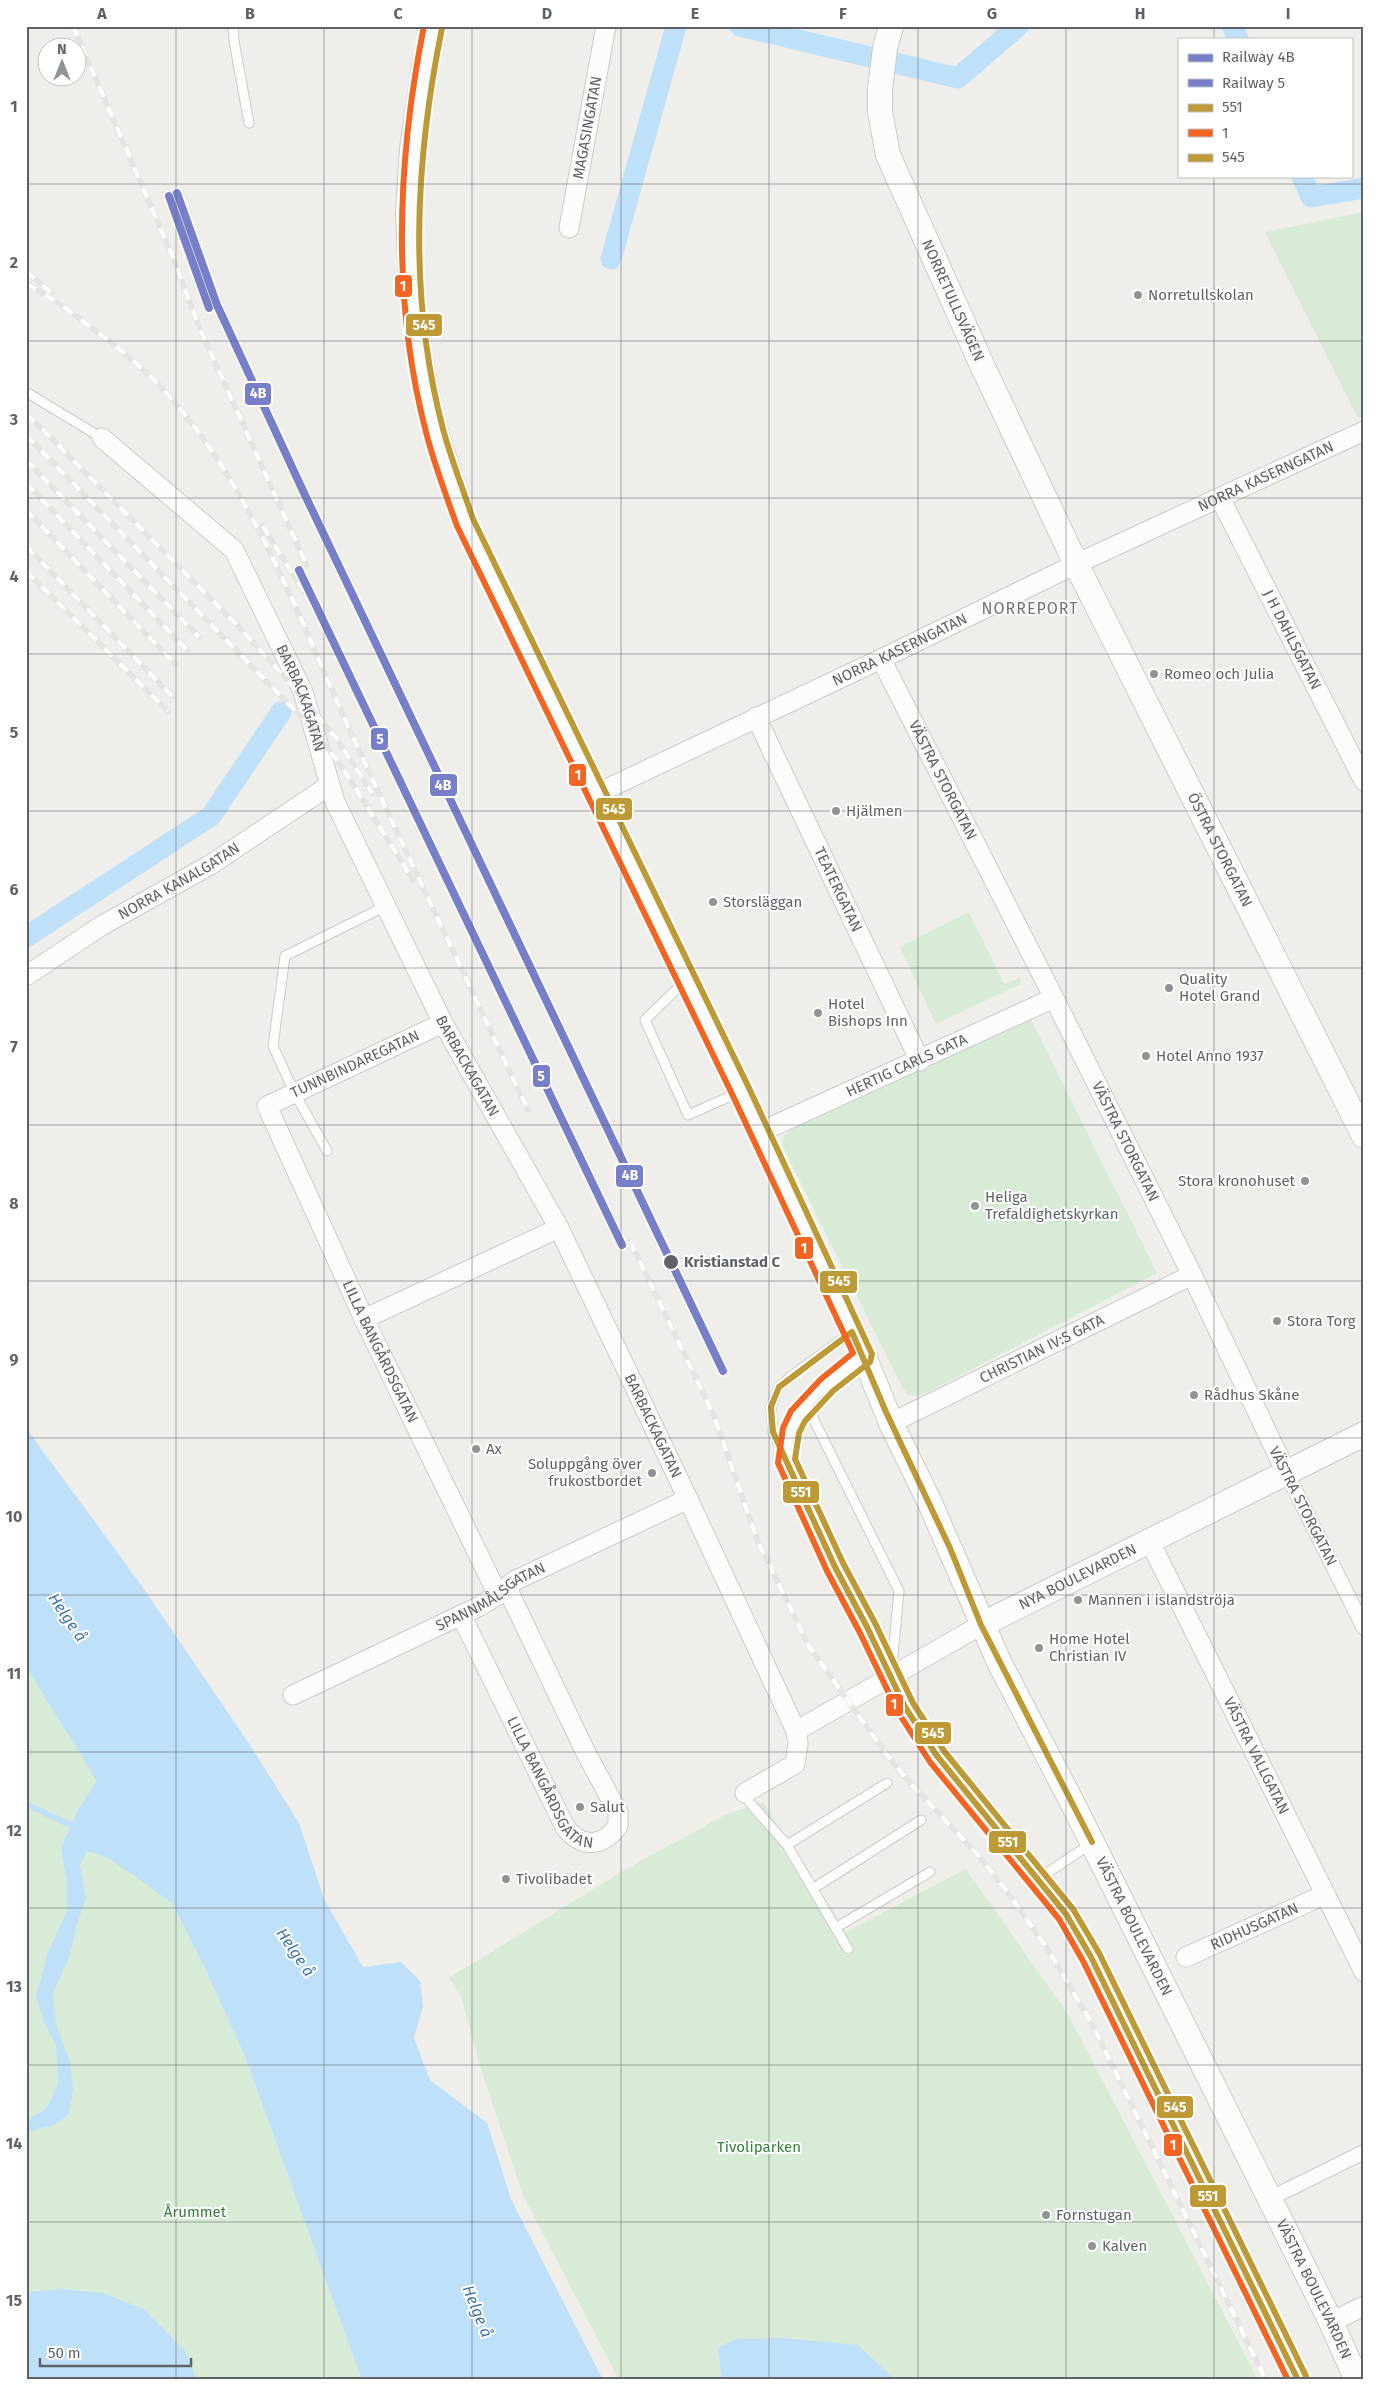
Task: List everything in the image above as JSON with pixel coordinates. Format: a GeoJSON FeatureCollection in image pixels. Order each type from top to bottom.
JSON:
{"type":"FeatureCollection","features":[{"type":"Feature","properties":{"kind":"street","name":"VÄSTRA BOULEVARDEN"},"geometry":{"type":"LineString","coordinates":[[433,26],[424,68],[412,149],[408,212],[416,329],[431,417],[465,522],[598,793],[760,1132],[864,1356],[891,1423],[930,1503],[968,1588],[981,1625],[1092,1842],[1268,2199],[1331,2322],[1357,2380]]}},
{"type":"Feature","properties":{"kind":"street","name":"MAGASINGATAN"},"geometry":{"type":"LineString","coordinates":[[569,228],[606,26]]}},
{"type":"Feature","properties":{"kind":"street","name":"NORRETULLSVÄGEN"},"geometry":{"type":"LineString","coordinates":[[888,37],[880,90],[880,111],[888,155],[1076,564]]}},
{"type":"Feature","properties":{"kind":"street","name":"NORRA KASERNGATAN"},"geometry":{"type":"LineString","coordinates":[[598,793],[1076,564],[1364,431]]}},
{"type":"Feature","properties":{"kind":"street","name":"BARBACKAGATAN"},"geometry":{"type":"LineString","coordinates":[[102,438],[234,550],[303,692],[335,802],[444,1023],[559,1228],[796,1731]]}},
{"type":"Feature","properties":{"kind":"street","name":"J H DAHLSGATAN"},"geometry":{"type":"LineString","coordinates":[[1220,498],[1364,782]]}},
{"type":"Feature","properties":{"kind":"street","name":"ÖSTRA STORGATAN"},"geometry":{"type":"LineString","coordinates":[[1076,564],[1364,1136]]}},
{"type":"Feature","properties":{"kind":"street","name":"VÄSTRA STORGATAN"},"geometry":{"type":"LineString","coordinates":[[881,659],[1054,998],[1192,1275],[1286,1472],[1364,1628]]}},
{"type":"Feature","properties":{"kind":"street","name":"TEATERGATAN"},"geometry":{"type":"LineString","coordinates":[[756,717],[920,1061]]}},
{"type":"Feature","properties":{"kind":"street","name":"NORRA KANALGATAN"},"geometry":{"type":"LineString","coordinates":[[26,976],[100,926],[210,864],[330,785]]}},
{"type":"Feature","properties":{"kind":"street","name":"HERTIG CARLS GATA"},"geometry":{"type":"LineString","coordinates":[[760,1132],[920,1061],[1054,998]]}},
{"type":"Feature","properties":{"kind":"street","name":"TUNNBINDAREGATAN"},"geometry":{"type":"LineString","coordinates":[[266,1106],[444,1023]]}},
{"type":"Feature","properties":{"kind":"street","name":"LILLA BANGÅRDSGATAN"},"geometry":{"type":"LineString","coordinates":[[266,1106],[364,1319],[502,1591],[618,1812],[618,1826],[606,1837],[584,1843],[577,1840],[565,1827],[460,1615]]}},
{"type":"Feature","properties":{"kind":"street"},"geometry":{"type":"LineString","coordinates":[[364,1319],[559,1228]]}},
{"type":"Feature","properties":{"kind":"street","name":"CHRISTIAN IV:S GATA"},"geometry":{"type":"LineString","coordinates":[[891,1423],[1192,1275]]}},
{"type":"Feature","properties":{"kind":"street","name":"NYA BOULEVARDEN"},"geometry":{"type":"LineString","coordinates":[[796,1731],[981,1625],[1364,1434]]}},
{"type":"Feature","properties":{"kind":"street","name":"SPANNMÅLSGATAN"},"geometry":{"type":"LineString","coordinates":[[293,1695],[460,1615],[502,1591],[514,1581],[688,1499]]}},
{"type":"Feature","properties":{"kind":"street","name":"VÄSTRA VALLGATAN"},"geometry":{"type":"LineString","coordinates":[[1150,1540],[1324,1895],[1364,1972]]}},
{"type":"Feature","properties":{"kind":"street"},"geometry":{"type":"LineString","coordinates":[[745,1794],[795,1764],[798,1744],[796,1731]]}},
{"type":"Feature","properties":{"kind":"street","name":"RIDHUSGATAN"},"geometry":{"type":"LineString","coordinates":[[1186,1957],[1324,1895]]}},
{"type":"Feature","properties":{"kind":"street"},"geometry":{"type":"LineString","coordinates":[[1268,2199],[1364,2152]]}},
{"type":"Feature","properties":{"kind":"street"},"geometry":{"type":"LineString","coordinates":[[1331,2322],[1364,2306]]}},
{"type":"Feature","properties":{"kind":"lane"},"geometry":{"type":"LineString","coordinates":[[233,26],[249,123]]}},
{"type":"Feature","properties":{"kind":"lane"},"geometry":{"type":"LineString","coordinates":[[26,392],[102,438]]}},
{"type":"Feature","properties":{"kind":"lane"},"geometry":{"type":"LineString","coordinates":[[327,1151],[294,1092],[273,1046],[285,956],[386,906]]}},
{"type":"Feature","properties":{"kind":"lane"},"geometry":{"type":"LineString","coordinates":[[687,980],[645,1020],[688,1115],[741,1092]]}},
{"type":"Feature","properties":{"kind":"lane"},"geometry":{"type":"LineString","coordinates":[[852,1332],[790,1377],[774,1396],[770,1407],[773,1432],[836,1567],[905,1707],[937,1756],[1066,1914],[1091,1957],[1298,2380]]}},
{"type":"Feature","properties":{"kind":"lane"},"geometry":{"type":"LineString","coordinates":[[786,1460],[791,1430],[798,1416],[827,1385],[864,1356]]}},
{"type":"Feature","properties":{"kind":"lane"},"geometry":{"type":"LineString","coordinates":[[806,1406],[899,1591],[890,1676]]}},
{"type":"Feature","properties":{"kind":"lane"},"geometry":{"type":"LineString","coordinates":[[787,1845],[887,1783]]}},
{"type":"Feature","properties":{"kind":"lane"},"geometry":{"type":"LineString","coordinates":[[745,1794],[750,1803],[787,1845],[837,1927],[848,1949]]}},
{"type":"Feature","properties":{"kind":"lane"},"geometry":{"type":"LineString","coordinates":[[814,1888],[921,1820]]}},
{"type":"Feature","properties":{"kind":"lane"},"geometry":{"type":"LineString","coordinates":[[1038,1879],[1092,1842]]}},
{"type":"Feature","properties":{"kind":"lane"},"geometry":{"type":"LineString","coordinates":[[837,1927],[930,1872]]}},
{"type":"Feature","properties":{"kind":"green space"},"geometry":{"type":"Polygon","coordinates":[[[1364,212],[1364,415],[1358,418],[1265,232],[1364,212]]]}},
{"type":"Feature","properties":{"kind":"green space"},"geometry":{"type":"Polygon","coordinates":[[[969,912],[1004,984],[1021,977],[1020,984],[936,1024],[900,947],[969,912]]]}},
{"type":"Feature","properties":{"kind":"green space"},"geometry":{"type":"Polygon","coordinates":[[[1030,1017],[1157,1273],[922,1395],[909,1396],[902,1387],[783,1147],[783,1139],[789,1130],[1030,1017]]]}},
{"type":"Feature","properties":{"kind":"green space","name":"Årummet"},"geometry":{"type":"Polygon","coordinates":[[[26,1557],[458,2380],[26,2380],[26,1557]]]}},
{"type":"Feature","properties":{"kind":"green space","name":"Tivoliparken"},"geometry":{"type":"Polygon","coordinates":[[[763,1802],[846,1932],[966,1869],[1069,2016],[1258,2380],[619,2380],[523,2195],[479,2063],[461,1996],[449,1978],[623,1871],[721,1817],[763,1802]]]}},
{"type":"Feature","properties":{"kind":"water","name":"Helge å"},"geometry":{"type":"Polygon","coordinates":[[[26,1428],[139,1582],[250,1745],[299,1823],[324,1899],[363,1967],[401,1962],[420,1981],[423,2007],[414,2038],[430,2080],[487,2123],[511,2199],[603,2380],[362,2380],[245,2056],[204,1966],[172,1903],[110,1859],[87,1851],[80,1865],[86,1898],[69,1957],[53,1993],[56,2024],[70,2062],[73,2089],[69,2115],[54,2125],[26,2132],[26,2122],[48,2106],[58,2083],[56,2046],[44,2022],[36,1997],[47,1955],[67,1911],[67,1884],[61,1847],[80,1806],[97,1781],[26,1667],[26,1428]]]}},
{"type":"Feature","properties":{"kind":"water"},"geometry":{"type":"Polygon","coordinates":[[[59,2289],[103,2293],[144,2309],[185,2351],[197,2380],[26,2380],[26,2292],[59,2289]]]}},
{"type":"Feature","properties":{"kind":"water"},"geometry":{"type":"Polygon","coordinates":[[[782,2338],[858,2345],[892,2377],[892,2380],[722,2380],[718,2348],[735,2339],[782,2338]]]}},
{"type":"Feature","properties":{"kind":"waterway"},"geometry":{"type":"LineString","coordinates":[[611,259],[676,26]]}},
{"type":"Feature","properties":{"kind":"waterway"},"geometry":{"type":"LineString","coordinates":[[740,26],[958,78],[1018,26]]}},
{"type":"Feature","properties":{"kind":"waterway"},"geometry":{"type":"LineString","coordinates":[[1232,26],[1238,38]]}},
{"type":"Feature","properties":{"kind":"waterway"},"geometry":{"type":"LineString","coordinates":[[1303,178],[1311,197],[1364,188]]}},
{"type":"Feature","properties":{"kind":"waterway"},"geometry":{"type":"LineString","coordinates":[[26,937],[211,816],[281,712]]}},
{"type":"Feature","properties":{"kind":"waterway"},"geometry":{"type":"LineString","coordinates":[[26,1804],[77,1828]]}},
{"type":"Feature","properties":{"kind":"railway"},"geometry":{"type":"LineString","coordinates":[[73,26],[172,255],[200,329],[307,566]]}},
{"type":"Feature","properties":{"kind":"railway"},"geometry":{"type":"LineString","coordinates":[[26,271],[51,293]]}},
{"type":"Feature","properties":{"kind":"railway"},"geometry":{"type":"LineString","coordinates":[[26,284],[76,316],[147,373],[176,404],[206,443],[233,483],[278,569],[358,748],[528,1110]]}},
{"type":"Feature","properties":{"kind":"railway"},"geometry":{"type":"LineString","coordinates":[[26,414],[62,448]]}},
{"type":"Feature","properties":{"kind":"railway"},"geometry":{"type":"LineString","coordinates":[[26,435],[315,731],[344,770],[413,880]]}},
{"type":"Feature","properties":{"kind":"railway"},"geometry":{"type":"LineString","coordinates":[[58,445],[237,625],[282,674],[336,738],[372,793]]}},
{"type":"Feature","properties":{"kind":"railway"},"geometry":{"type":"LineString","coordinates":[[26,460],[199,637]]}},
{"type":"Feature","properties":{"kind":"railway"},"geometry":{"type":"LineString","coordinates":[[26,483],[188,651]]}},
{"type":"Feature","properties":{"kind":"railway"},"geometry":{"type":"LineString","coordinates":[[26,510],[175,664]]}},
{"type":"Feature","properties":{"kind":"railway"},"geometry":{"type":"LineString","coordinates":[[263,526],[304,592]]}},
{"type":"Feature","properties":{"kind":"railway"},"geometry":{"type":"LineString","coordinates":[[26,546],[172,696]]}},
{"type":"Feature","properties":{"kind":"railway"},"geometry":{"type":"LineString","coordinates":[[26,571],[168,711]]}},
{"type":"Feature","properties":{"kind":"railway"},"geometry":{"type":"LineString","coordinates":[[630,1241],[714,1416],[758,1542],[810,1648],[887,1755],[913,1786],[976,1853],[1006,1890],[1047,1948],[1091,2022],[1266,2380]]}},
{"type":"Feature","properties":{"kind":"rail line","name":"4B"},"geometry":{"type":"LineString","coordinates":[[177,193],[217,305],[304,493],[723,1371]]}},
{"type":"Feature","properties":{"kind":"rail line","name":"5"},"geometry":{"type":"LineString","coordinates":[[169,196],[209,308]]}},
{"type":"Feature","properties":{"kind":"rail line","name":"5"},"geometry":{"type":"LineString","coordinates":[[299,570],[622,1245]]}},
{"type":"Feature","properties":{"kind":"transit line","name":"1"},"geometry":{"type":"LineString","coordinates":[[424,26],[408,128],[402,229],[403,280],[407,331],[415,382],[436,468],[457,526],[733,1096],[853,1353],[821,1379],[791,1411],[783,1428],[778,1463],[827,1571],[859,1631],[898,1712],[930,1762],[1059,1919],[1083,1961],[1288,2380]]}},
{"type":"Feature","properties":{"kind":"transit line","name":"545"},"geometry":{"type":"LineString","coordinates":[[442,28],[426,128],[419,228],[420,279],[424,329],[432,379],[450,452],[473,519],[749,1088],[872,1354],[870,1362],[833,1391],[805,1421],[799,1433],[795,1459],[843,1563],[875,1623],[913,1703],[944,1751],[1073,1909],[1099,1953],[1306,2376]]}},
{"type":"Feature","properties":{"kind":"transit line","name":"551"},"geometry":{"type":"LineString","coordinates":[[852,1332],[779,1387],[771,1407],[773,1432],[835,1567],[867,1627],[905,1707],[937,1756],[1066,1914],[1091,1957],[1298,2380]]}},
{"type":"Feature","properties":{"kind":"transit line","name":"551"},"geometry":{"type":"LineString","coordinates":[[852,1332],[886,1412],[950,1548],[981,1625],[1092,1842]]}},
{"type":"Feature","properties":{"kind":"place","name":"Norretullskolan"},"geometry":{"type":"Point","coordinates":[1138,295]}},
{"type":"Feature","properties":{"kind":"place","name":"Romeo och Julia"},"geometry":{"type":"Point","coordinates":[1154,674]}},
{"type":"Feature","properties":{"kind":"place","name":"Hjälmen"},"geometry":{"type":"Point","coordinates":[836,811]}},
{"type":"Feature","properties":{"kind":"place","name":"Storsläggan"},"geometry":{"type":"Point","coordinates":[713,902]}},
{"type":"Feature","properties":{"kind":"place","name":"Quality Hotel Grand"},"geometry":{"type":"Point","coordinates":[1169,988]}},
{"type":"Feature","properties":{"kind":"place","name":"Hotel Bishops Inn"},"geometry":{"type":"Point","coordinates":[818,1013]}},
{"type":"Feature","properties":{"kind":"place","name":"Hotel Anno 1937"},"geometry":{"type":"Point","coordinates":[1146,1056]}},
{"type":"Feature","properties":{"kind":"place","name":"Stora kronohuset"},"geometry":{"type":"Point","coordinates":[1305,1181]}},
{"type":"Feature","properties":{"kind":"place","name":"Heliga Trefaldighetskyrkan"},"geometry":{"type":"Point","coordinates":[975,1206]}},
{"type":"Feature","properties":{"kind":"place","name":"Kristianstad C"},"geometry":{"type":"Point","coordinates":[671,1262]}},
{"type":"Feature","properties":{"kind":"place","name":"Stora Torg"},"geometry":{"type":"Point","coordinates":[1277,1321]}},
{"type":"Feature","properties":{"kind":"place","name":"Rådhus Skåne"},"geometry":{"type":"Point","coordinates":[1194,1395]}},
{"type":"Feature","properties":{"kind":"place","name":"Ax"},"geometry":{"type":"Point","coordinates":[476,1449]}},
{"type":"Feature","properties":{"kind":"place","name":"Soluppgång över frukostbordet"},"geometry":{"type":"Point","coordinates":[652,1473]}},
{"type":"Feature","properties":{"kind":"place","name":"Mannen i islandströja"},"geometry":{"type":"Point","coordinates":[1078,1600]}},
{"type":"Feature","properties":{"kind":"place","name":"Home Hotel Christian IV"},"geometry":{"type":"Point","coordinates":[1039,1648]}},
{"type":"Feature","properties":{"kind":"place","name":"Salut"},"geometry":{"type":"Point","coordinates":[580,1807]}},
{"type":"Feature","properties":{"kind":"place","name":"Tivolibadet"},"geometry":{"type":"Point","coordinates":[506,1879]}},
{"type":"Feature","properties":{"kind":"place","name":"Fornstugan"},"geometry":{"type":"Point","coordinates":[1046,2215]}},
{"type":"Feature","properties":{"kind":"place","name":"Kalven"},"geometry":{"type":"Point","coordinates":[1092,2246]}},
{"type":"Feature","properties":{"kind":"district","name":"NORREPORT"},"geometry":{"type":"Point","coordinates":[1030,608]}}]}
